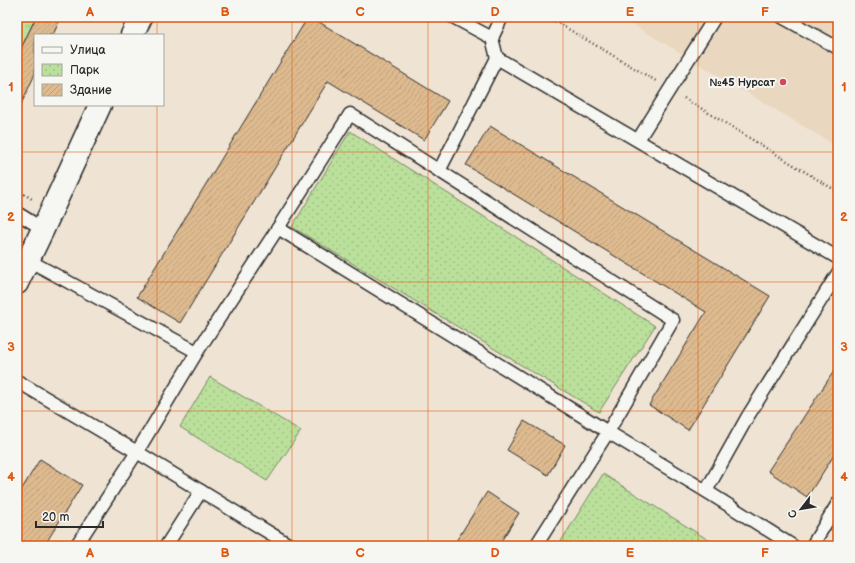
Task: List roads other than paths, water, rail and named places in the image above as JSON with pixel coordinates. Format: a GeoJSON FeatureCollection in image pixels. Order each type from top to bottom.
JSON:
{"type":"FeatureCollection","features":[{"type":"Feature","properties":{"kind":"street"},"geometry":{"type":"LineString","coordinates":[[132,34],[141,17]]}},
{"type":"Feature","properties":{"kind":"street"},"geometry":{"type":"LineString","coordinates":[[17,284],[100,106]]}},
{"type":"Feature","properties":{"kind":"lane"},"geometry":{"type":"LineString","coordinates":[[453,17],[492,38]]}},
{"type":"Feature","properties":{"kind":"lane"},"geometry":{"type":"LineString","coordinates":[[439,171],[497,58],[492,38],[502,17]]}},
{"type":"Feature","properties":{"kind":"lane"},"geometry":{"type":"LineString","coordinates":[[638,140],[715,17]]}},
{"type":"Feature","properties":{"kind":"lane"},"geometry":{"type":"LineString","coordinates":[[782,17],[838,48]]}},
{"type":"Feature","properties":{"kind":"lane"},"geometry":{"type":"LineString","coordinates":[[497,58],[838,258]]}},
{"type":"Feature","properties":{"kind":"lane"},"geometry":{"type":"LineString","coordinates":[[76,546],[137,452],[197,352],[350,114],[673,320],[608,432],[538,545]]}},
{"type":"Feature","properties":{"kind":"lane"},"geometry":{"type":"LineString","coordinates":[[17,213],[43,229]]}},
{"type":"Feature","properties":{"kind":"lane"},"geometry":{"type":"LineString","coordinates":[[278,228],[793,546]]}},
{"type":"Feature","properties":{"kind":"lane"},"geometry":{"type":"LineString","coordinates":[[28,260],[197,352]]}},
{"type":"Feature","properties":{"kind":"lane"},"geometry":{"type":"LineString","coordinates":[[706,491],[748,416],[838,273]]}},
{"type":"Feature","properties":{"kind":"lane"},"geometry":{"type":"LineString","coordinates":[[17,381],[291,546]]}},
{"type":"Feature","properties":{"kind":"lane"},"geometry":{"type":"LineString","coordinates":[[166,546],[201,491]]}},
{"type":"Feature","properties":{"kind":"lane"},"geometry":{"type":"LineString","coordinates":[[812,546],[838,503]]}},
{"type":"Feature","properties":{"kind":"place","name":"№45 Нурсат"},"geometry":{"type":"Point","coordinates":[783,82]}}]}
